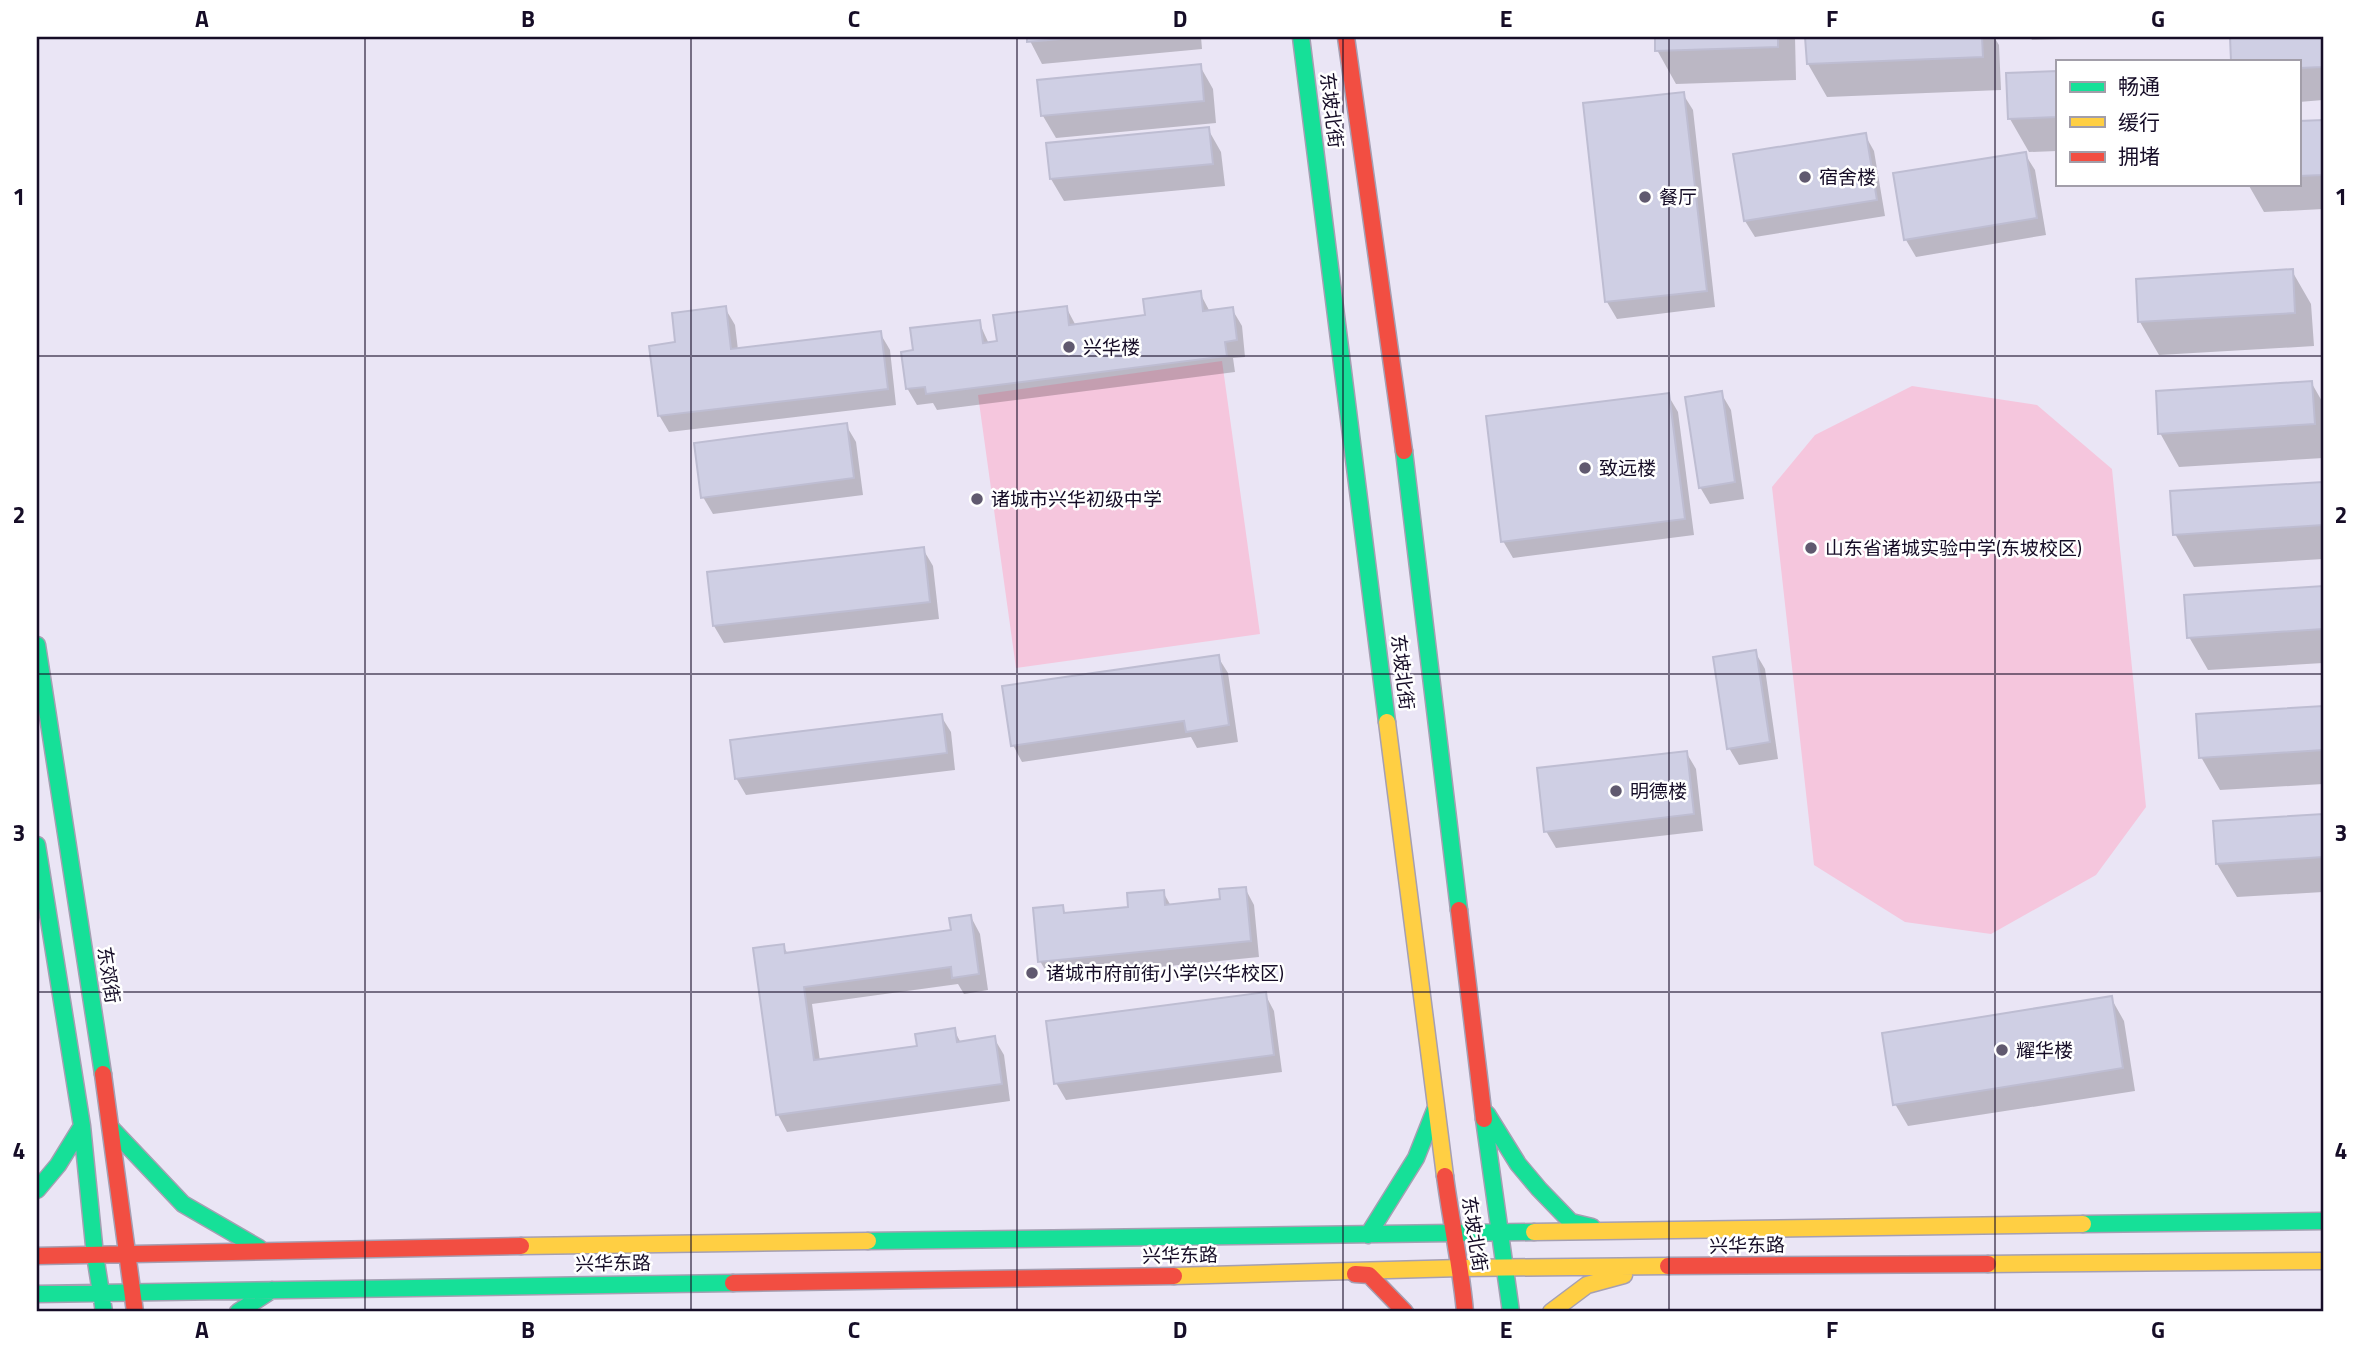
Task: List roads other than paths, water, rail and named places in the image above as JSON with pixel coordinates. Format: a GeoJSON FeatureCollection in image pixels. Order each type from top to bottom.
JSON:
{"type":"FeatureCollection","features":[{"type":"Feature","properties":{"kind":"main road","name":"东坡北街"},"geometry":{"type":"LineString","coordinates":[[1301,37],[1452,1233],[1461,1268],[1465,1312]]}},
{"type":"Feature","properties":{"kind":"main road","name":"东坡北街"},"geometry":{"type":"LineString","coordinates":[[1346,37],[1410,494],[1482,1106],[1511,1312]]}},
{"type":"Feature","properties":{"kind":"main road","name":"东郊街"},"geometry":{"type":"LineString","coordinates":[[37,645],[111,1128],[135,1312]]}},
{"type":"Feature","properties":{"kind":"main road"},"geometry":{"type":"LineString","coordinates":[[37,845],[82,1126],[95,1255],[104,1312]]}},
{"type":"Feature","properties":{"kind":"main road"},"geometry":{"type":"LineString","coordinates":[[1368,1236],[1416,1158],[1437,1106]]}},
{"type":"Feature","properties":{"kind":"main road"},"geometry":{"type":"LineString","coordinates":[[1482,1106],[1518,1164],[1571,1222],[1614,1233]]}},
{"type":"Feature","properties":{"kind":"main road"},"geometry":{"type":"LineString","coordinates":[[37,1190],[58,1165],[82,1126]]}},
{"type":"Feature","properties":{"kind":"main road"},"geometry":{"type":"LineString","coordinates":[[111,1128],[183,1205],[239,1239],[263,1250]]}},
{"type":"Feature","properties":{"kind":"main road"},"geometry":{"type":"LineString","coordinates":[[37,1256],[263,1250],[2323,1221]]}},
{"type":"Feature","properties":{"kind":"main road","name":"兴华东路"},"geometry":{"type":"LineString","coordinates":[[37,1294],[1336,1273],[1505,1267],[2323,1261]]}},
{"type":"Feature","properties":{"kind":"main road"},"geometry":{"type":"LineString","coordinates":[[1551,1312],[1587,1285],[1650,1267]]}},
{"type":"Feature","properties":{"kind":"main road"},"geometry":{"type":"LineString","coordinates":[[1336,1273],[1369,1275],[1405,1312]]}},
{"type":"Feature","properties":{"kind":"main road"},"geometry":{"type":"LineString","coordinates":[[238,1312],[272,1290]]}},
{"type":"Feature","properties":{"kind":"place","name":"宿舍楼"},"geometry":{"type":"Point","coordinates":[1805,177]}},
{"type":"Feature","properties":{"kind":"place","name":"餐厅"},"geometry":{"type":"Point","coordinates":[1645,197]}},
{"type":"Feature","properties":{"kind":"place","name":"兴华楼"},"geometry":{"type":"Point","coordinates":[1069,347]}},
{"type":"Feature","properties":{"kind":"place","name":"致远楼"},"geometry":{"type":"Point","coordinates":[1585,468]}},
{"type":"Feature","properties":{"kind":"place","name":"诸城市兴华初级中学"},"geometry":{"type":"Point","coordinates":[977,499]}},
{"type":"Feature","properties":{"kind":"place","name":"山东省诸城实验中学(东坡校区)"},"geometry":{"type":"Point","coordinates":[1811,548]}},
{"type":"Feature","properties":{"kind":"place","name":"明德楼"},"geometry":{"type":"Point","coordinates":[1616,791]}},
{"type":"Feature","properties":{"kind":"place","name":"诸城市府前街小学(兴华校区)"},"geometry":{"type":"Point","coordinates":[1032,973]}},
{"type":"Feature","properties":{"kind":"place","name":"耀华楼"},"geometry":{"type":"Point","coordinates":[2002,1050]}}]}
